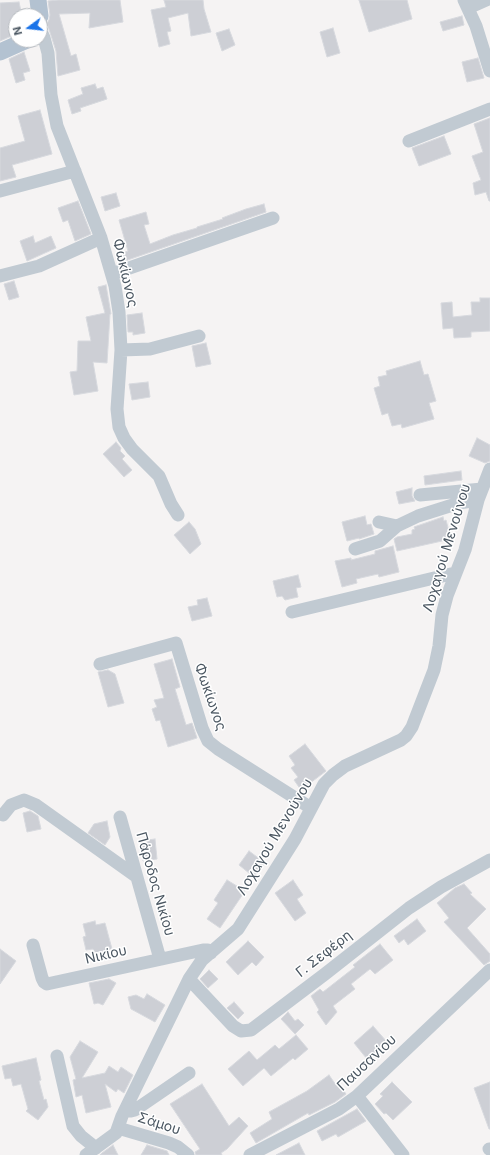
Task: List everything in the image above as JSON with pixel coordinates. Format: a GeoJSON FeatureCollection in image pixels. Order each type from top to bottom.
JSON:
{"type":"FeatureCollection","features":[{"type":"Feature","properties":{"kind":"street"},"geometry":{"type":"LineString","coordinates":[[486,0],[466,4],[476,26],[490,71]]}},
{"type":"Feature","properties":{"kind":"street","name":"Φωκίωνος"},"geometry":{"type":"LineString","coordinates":[[47,48],[51,95],[55,117],[60,134],[101,238],[112,274],[118,312],[121,350],[117,410],[119,427],[124,438],[132,449],[159,476],[171,504],[178,515]]}},
{"type":"Feature","properties":{"kind":"street"},"geometry":{"type":"LineString","coordinates":[[408,141],[490,109]]}},
{"type":"Feature","properties":{"kind":"street"},"geometry":{"type":"LineString","coordinates":[[0,190],[75,171]]}},
{"type":"Feature","properties":{"kind":"street"},"geometry":{"type":"LineString","coordinates":[[112,274],[273,218]]}},
{"type":"Feature","properties":{"kind":"street"},"geometry":{"type":"LineString","coordinates":[[0,276],[39,266],[101,238]]}},
{"type":"Feature","properties":{"kind":"street"},"geometry":{"type":"LineString","coordinates":[[121,350],[150,349],[199,336]]}},
{"type":"Feature","properties":{"kind":"street","name":"Λοχαγού Μενούνου"},"geometry":{"type":"LineString","coordinates":[[91,1151],[113,1137],[189,979],[200,963],[238,929],[295,839],[324,784],[337,772],[353,762],[401,740],[406,736],[412,727],[434,670],[440,646],[442,615],[455,573],[470,536],[480,494],[490,469]]}},
{"type":"Feature","properties":{"kind":"street"},"geometry":{"type":"LineString","coordinates":[[420,495],[480,494]]}},
{"type":"Feature","properties":{"kind":"street"},"geometry":{"type":"LineString","coordinates":[[355,549],[380,541],[397,526],[406,521],[459,503],[480,494]]}},
{"type":"Feature","properties":{"kind":"street"},"geometry":{"type":"LineString","coordinates":[[378,522],[397,526]]}},
{"type":"Feature","properties":{"kind":"street"},"geometry":{"type":"LineString","coordinates":[[292,612],[455,573]]}},
{"type":"Feature","properties":{"kind":"street","name":"Φωκίωνος"},"geometry":{"type":"LineString","coordinates":[[100,664],[176,643],[202,728],[208,741],[218,749],[311,808]]}},
{"type":"Feature","properties":{"kind":"street"},"geometry":{"type":"LineString","coordinates":[[3,815],[11,805],[24,800],[36,805],[137,877]]}},
{"type":"Feature","properties":{"kind":"street","name":"Πάροδος Νικίου"},"geometry":{"type":"LineString","coordinates":[[120,817],[160,959]]}},
{"type":"Feature","properties":{"kind":"street","name":"Γ. Σεφέρη"},"geometry":{"type":"LineString","coordinates":[[189,979],[233,1026],[241,1031],[251,1030],[325,974],[404,911],[441,887],[490,860]]}},
{"type":"Feature","properties":{"kind":"street","name":"Νικίου"},"geometry":{"type":"LineString","coordinates":[[33,945],[42,978],[47,984],[206,950],[211,953]]}},
{"type":"Feature","properties":{"kind":"street","name":"Παυσανίου"},"geometry":{"type":"LineString","coordinates":[[250,1155],[339,1109],[357,1096],[490,970]]}},
{"type":"Feature","properties":{"kind":"street"},"geometry":{"type":"LineString","coordinates":[[57,1056],[73,1126],[91,1151]]}},
{"type":"Feature","properties":{"kind":"street"},"geometry":{"type":"LineString","coordinates":[[125,1110],[135,1110],[189,1073]]}},
{"type":"Feature","properties":{"kind":"street"},"geometry":{"type":"LineString","coordinates":[[357,1096],[403,1155]]}},
{"type":"Feature","properties":{"kind":"street","name":"Σάμου"},"geometry":{"type":"LineString","coordinates":[[118,1128],[178,1146],[188,1155]]}},
{"type":"Feature","properties":{"kind":"building"},"geometry":{"type":"Polygon","coordinates":[[[120,0],[123,22],[89,28],[90,13],[59,14],[71,56],[76,54],[80,70],[58,76],[56,51],[48,26],[50,15],[48,1],[120,0]]]}},
{"type":"Feature","properties":{"kind":"building"},"geometry":{"type":"Polygon","coordinates":[[[164,0],[203,0],[204,9],[211,32],[191,36],[188,13],[168,18],[171,31],[167,32],[170,44],[159,47],[151,10],[166,7],[164,0]]]}},
{"type":"Feature","properties":{"kind":"building"},"geometry":{"type":"Polygon","coordinates":[[[359,0],[407,0],[412,19],[369,32],[359,0]]]}},
{"type":"Feature","properties":{"kind":"building"},"geometry":{"type":"Polygon","coordinates":[[[19,2],[20,8],[8,8],[8,38],[0,41],[0,3],[19,2]]]}},
{"type":"Feature","properties":{"kind":"building"},"geometry":{"type":"Polygon","coordinates":[[[462,16],[464,25],[443,31],[440,22],[462,16]]]}},
{"type":"Feature","properties":{"kind":"building"},"geometry":{"type":"Polygon","coordinates":[[[333,28],[340,53],[327,57],[320,32],[333,28]]]}},
{"type":"Feature","properties":{"kind":"building"},"geometry":{"type":"Polygon","coordinates":[[[229,29],[235,45],[222,51],[216,33],[229,29]]]}},
{"type":"Feature","properties":{"kind":"building"},"geometry":{"type":"Polygon","coordinates":[[[24,52],[30,71],[23,73],[25,80],[16,83],[9,59],[24,52]]]}},
{"type":"Feature","properties":{"kind":"building"},"geometry":{"type":"Polygon","coordinates":[[[478,58],[484,78],[467,82],[462,62],[478,58]]]}},
{"type":"Feature","properties":{"kind":"building"},"geometry":{"type":"Polygon","coordinates":[[[95,84],[97,89],[103,87],[107,99],[80,108],[81,111],[72,114],[68,100],[83,94],[81,88],[95,84]]]}},
{"type":"Feature","properties":{"kind":"building"},"geometry":{"type":"Polygon","coordinates":[[[40,110],[52,154],[12,165],[16,177],[0,181],[0,148],[25,141],[18,116],[40,110]]]}},
{"type":"Feature","properties":{"kind":"building"},"geometry":{"type":"Polygon","coordinates":[[[490,118],[489,201],[486,192],[475,195],[473,183],[481,180],[472,156],[483,152],[474,124],[490,118]]]}},
{"type":"Feature","properties":{"kind":"building"},"geometry":{"type":"Polygon","coordinates":[[[444,136],[451,154],[419,166],[412,148],[444,136]]]}},
{"type":"Feature","properties":{"kind":"building"},"geometry":{"type":"Polygon","coordinates":[[[116,193],[120,206],[105,211],[101,197],[116,193]]]}},
{"type":"Feature","properties":{"kind":"building"},"geometry":{"type":"Polygon","coordinates":[[[78,201],[91,234],[75,241],[68,220],[63,222],[58,208],[78,201]]]}},
{"type":"Feature","properties":{"kind":"building"},"geometry":{"type":"Polygon","coordinates":[[[264,204],[266,212],[119,263],[117,255],[128,251],[119,220],[146,212],[149,224],[144,225],[150,244],[223,219],[222,218],[246,209],[264,204]]]}},
{"type":"Feature","properties":{"kind":"building"},"geometry":{"type":"Polygon","coordinates":[[[33,236],[35,243],[51,236],[56,248],[27,261],[20,241],[33,236]]]}},
{"type":"Feature","properties":{"kind":"building"},"geometry":{"type":"Polygon","coordinates":[[[14,281],[19,297],[9,300],[4,284],[14,281]]]}},
{"type":"Feature","properties":{"kind":"building"},"geometry":{"type":"Polygon","coordinates":[[[106,285],[111,314],[107,363],[93,362],[98,391],[74,395],[70,372],[77,371],[78,341],[91,341],[86,317],[105,313],[98,287],[106,285]]]}},
{"type":"Feature","properties":{"kind":"building"},"geometry":{"type":"Polygon","coordinates":[[[480,298],[490,298],[490,331],[471,332],[471,337],[454,338],[453,328],[443,329],[441,303],[452,302],[453,317],[472,315],[471,302],[480,302],[480,298]]]}},
{"type":"Feature","properties":{"kind":"building"},"geometry":{"type":"Polygon","coordinates":[[[142,313],[145,333],[133,335],[133,332],[128,332],[127,315],[142,313]]]}},
{"type":"Feature","properties":{"kind":"building"},"geometry":{"type":"Polygon","coordinates":[[[206,343],[211,364],[196,367],[192,346],[206,343]]]}},
{"type":"Feature","properties":{"kind":"building"},"geometry":{"type":"Polygon","coordinates":[[[420,361],[424,375],[428,374],[436,401],[429,403],[434,419],[402,428],[401,424],[392,426],[388,413],[382,415],[374,388],[380,386],[378,377],[387,375],[386,371],[420,361]]]}},
{"type":"Feature","properties":{"kind":"building"},"geometry":{"type":"Polygon","coordinates":[[[148,382],[150,397],[132,400],[129,384],[148,382]]]}},
{"type":"Feature","properties":{"kind":"building"},"geometry":{"type":"Polygon","coordinates":[[[477,438],[490,445],[490,461],[485,463],[469,456],[477,438]]]}},
{"type":"Feature","properties":{"kind":"building"},"geometry":{"type":"Polygon","coordinates":[[[116,442],[121,448],[120,451],[125,456],[122,459],[132,470],[124,477],[103,454],[116,442]]]}},
{"type":"Feature","properties":{"kind":"building"},"geometry":{"type":"Polygon","coordinates":[[[461,471],[462,480],[425,485],[424,476],[461,471]]]}},
{"type":"Feature","properties":{"kind":"building"},"geometry":{"type":"Polygon","coordinates":[[[412,488],[412,496],[415,501],[399,504],[396,492],[412,488]]]}},
{"type":"Feature","properties":{"kind":"building"},"geometry":{"type":"Polygon","coordinates":[[[365,516],[367,525],[371,524],[374,534],[347,541],[342,522],[365,516]]]}},
{"type":"Feature","properties":{"kind":"building"},"geometry":{"type":"Polygon","coordinates":[[[443,517],[444,521],[446,520],[451,539],[397,551],[394,539],[412,534],[412,530],[415,529],[414,527],[443,517]]]}},
{"type":"Feature","properties":{"kind":"building"},"geometry":{"type":"Polygon","coordinates":[[[189,522],[195,529],[201,544],[190,554],[174,535],[189,522]]]}},
{"type":"Feature","properties":{"kind":"building"},"geometry":{"type":"Polygon","coordinates":[[[393,546],[399,572],[379,577],[378,574],[356,579],[357,583],[342,587],[335,561],[351,558],[351,560],[375,554],[375,551],[393,546]]]}},
{"type":"Feature","properties":{"kind":"building"},"geometry":{"type":"Polygon","coordinates":[[[298,575],[301,587],[296,588],[298,597],[285,600],[282,596],[277,597],[273,581],[298,575]]]}},
{"type":"Feature","properties":{"kind":"building"},"geometry":{"type":"Polygon","coordinates":[[[207,598],[212,616],[192,621],[188,607],[198,605],[197,600],[207,598]]]}},
{"type":"Feature","properties":{"kind":"building"},"geometry":{"type":"Polygon","coordinates":[[[172,659],[180,687],[175,689],[186,725],[192,723],[197,738],[168,747],[160,720],[156,721],[152,709],[157,707],[154,700],[164,698],[154,664],[172,659]]]}},
{"type":"Feature","properties":{"kind":"building"},"geometry":{"type":"Polygon","coordinates":[[[108,670],[115,674],[124,703],[108,707],[98,672],[108,670]]]}},
{"type":"Feature","properties":{"kind":"building"},"geometry":{"type":"Polygon","coordinates":[[[305,744],[326,771],[301,790],[294,780],[298,777],[291,768],[295,765],[289,756],[305,744]]]}},
{"type":"Feature","properties":{"kind":"building"},"geometry":{"type":"Polygon","coordinates":[[[30,811],[38,816],[41,829],[27,832],[23,813],[30,811]]]}},
{"type":"Feature","properties":{"kind":"building"},"geometry":{"type":"Polygon","coordinates":[[[107,821],[110,837],[105,845],[88,833],[94,824],[107,821]]]}},
{"type":"Feature","properties":{"kind":"building"},"geometry":{"type":"Polygon","coordinates":[[[155,839],[157,859],[143,861],[140,841],[155,839]]]}},
{"type":"Feature","properties":{"kind":"building"},"geometry":{"type":"Polygon","coordinates":[[[249,851],[265,863],[254,877],[239,865],[249,851]]]}},
{"type":"Feature","properties":{"kind":"building"},"geometry":{"type":"Polygon","coordinates":[[[227,880],[245,891],[220,928],[207,919],[218,903],[214,900],[227,880]]]}},
{"type":"Feature","properties":{"kind":"building"},"geometry":{"type":"Polygon","coordinates":[[[293,880],[303,895],[297,899],[306,913],[295,921],[275,893],[293,880]]]}},
{"type":"Feature","properties":{"kind":"building"},"geometry":{"type":"Polygon","coordinates":[[[464,884],[472,893],[470,894],[486,909],[467,928],[490,954],[490,961],[484,965],[444,922],[449,918],[437,903],[455,888],[464,884]]]}},
{"type":"Feature","properties":{"kind":"building"},"geometry":{"type":"Polygon","coordinates":[[[417,919],[426,931],[408,945],[404,939],[399,943],[394,936],[417,919]]]}},
{"type":"Feature","properties":{"kind":"building"},"geometry":{"type":"Polygon","coordinates":[[[95,921],[96,925],[105,923],[112,949],[94,953],[93,949],[86,950],[83,937],[86,936],[83,924],[95,921]]]}},
{"type":"Feature","properties":{"kind":"building"},"geometry":{"type":"Polygon","coordinates":[[[248,941],[264,957],[256,966],[252,962],[238,975],[226,962],[248,941]]]}},
{"type":"Feature","properties":{"kind":"building"},"geometry":{"type":"Polygon","coordinates":[[[380,944],[393,960],[375,974],[370,969],[351,984],[355,989],[333,1006],[337,1012],[326,1025],[317,1012],[319,1010],[311,996],[320,989],[323,992],[355,967],[353,965],[380,944]]]}},
{"type":"Feature","properties":{"kind":"building"},"geometry":{"type":"Polygon","coordinates":[[[0,949],[16,961],[0,984],[0,949]]]}},
{"type":"Feature","properties":{"kind":"building"},"geometry":{"type":"Polygon","coordinates":[[[209,970],[218,979],[208,988],[200,979],[209,970]]]}},
{"type":"Feature","properties":{"kind":"building"},"geometry":{"type":"Polygon","coordinates":[[[109,979],[116,983],[103,1005],[98,1003],[94,1004],[89,983],[109,979]]]}},
{"type":"Feature","properties":{"kind":"building"},"geometry":{"type":"Polygon","coordinates":[[[147,994],[165,1005],[155,1022],[131,1009],[128,997],[136,995],[144,999],[147,994]]]}},
{"type":"Feature","properties":{"kind":"building"},"geometry":{"type":"Polygon","coordinates":[[[234,1002],[244,1013],[238,1019],[227,1008],[234,1002]]]}},
{"type":"Feature","properties":{"kind":"building"},"geometry":{"type":"Polygon","coordinates":[[[288,1012],[295,1021],[298,1019],[304,1025],[295,1034],[281,1019],[288,1012]]]}},
{"type":"Feature","properties":{"kind":"building"},"geometry":{"type":"Polygon","coordinates":[[[373,1026],[387,1042],[367,1059],[354,1043],[373,1026]]]}},
{"type":"Feature","properties":{"kind":"building"},"geometry":{"type":"Polygon","coordinates":[[[296,1035],[308,1049],[295,1060],[293,1058],[271,1076],[264,1068],[243,1086],[228,1069],[249,1051],[257,1060],[275,1045],[279,1049],[296,1035]]]}},
{"type":"Feature","properties":{"kind":"building"},"geometry":{"type":"Polygon","coordinates":[[[80,1041],[98,1052],[82,1078],[105,1073],[109,1066],[118,1072],[121,1067],[133,1075],[124,1093],[118,1089],[116,1092],[105,1084],[111,1107],[86,1113],[82,1095],[76,1097],[73,1080],[76,1079],[70,1057],[80,1041]]]}},
{"type":"Feature","properties":{"kind":"building"},"geometry":{"type":"Polygon","coordinates":[[[36,1058],[41,1080],[39,1081],[44,1100],[46,1099],[48,1107],[38,1120],[26,1111],[28,1109],[21,1084],[13,1086],[11,1078],[5,1079],[2,1066],[36,1058]]]}},
{"type":"Feature","properties":{"kind":"building"},"geometry":{"type":"Polygon","coordinates":[[[329,1075],[336,1085],[339,1084],[346,1094],[335,1102],[309,1115],[308,1113],[256,1143],[250,1133],[272,1119],[269,1112],[307,1091],[329,1075]]]}},
{"type":"Feature","properties":{"kind":"building"},"geometry":{"type":"Polygon","coordinates":[[[392,1082],[412,1102],[393,1120],[386,1113],[384,1114],[375,1104],[383,1096],[380,1094],[392,1082]]]}},
{"type":"Feature","properties":{"kind":"building"},"geometry":{"type":"Polygon","coordinates":[[[490,1082],[490,1129],[489,1129],[474,1088],[490,1082]]]}},
{"type":"Feature","properties":{"kind":"building"},"geometry":{"type":"Polygon","coordinates":[[[202,1084],[229,1126],[239,1117],[248,1126],[227,1149],[221,1153],[222,1155],[196,1155],[195,1152],[200,1149],[170,1104],[202,1084]]]}},
{"type":"Feature","properties":{"kind":"building"},"geometry":{"type":"Polygon","coordinates":[[[357,1109],[366,1121],[338,1137],[336,1134],[322,1141],[317,1131],[357,1109]]]}},
{"type":"Feature","properties":{"kind":"building"},"geometry":{"type":"Polygon","coordinates":[[[299,1143],[305,1155],[276,1155],[299,1143]]]}},
{"type":"Feature","properties":{"kind":"building"},"geometry":{"type":"Polygon","coordinates":[[[113,1145],[118,1155],[100,1155],[102,1153],[113,1145]]]}},
{"type":"Feature","properties":{"kind":"building"},"geometry":{"type":"Polygon","coordinates":[[[147,1145],[167,1151],[169,1155],[141,1155],[147,1145]]]}}]}
